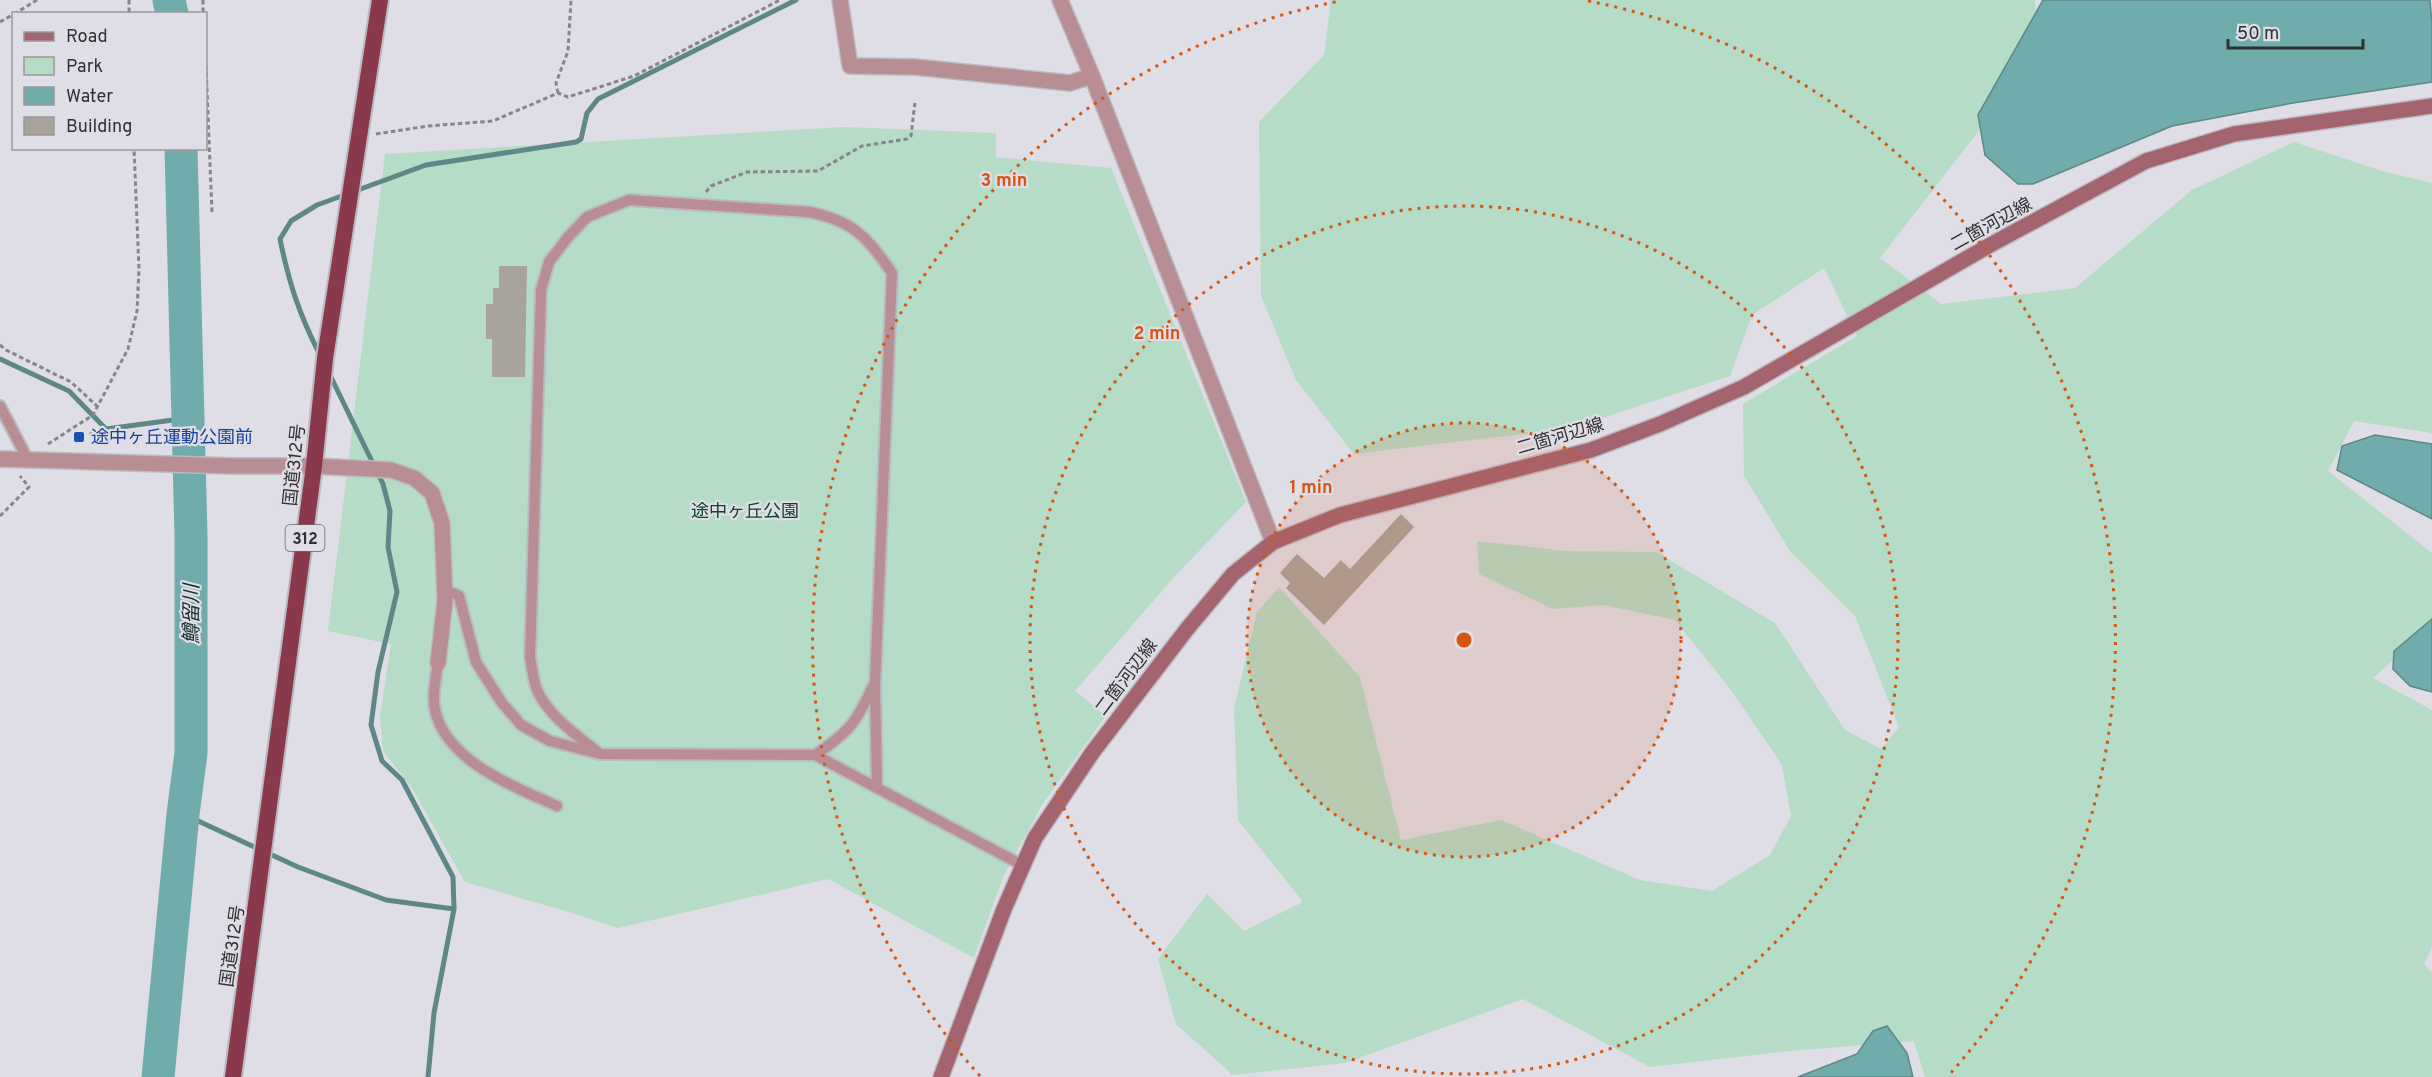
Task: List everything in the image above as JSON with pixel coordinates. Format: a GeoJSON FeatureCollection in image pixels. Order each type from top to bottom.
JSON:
{"type":"FeatureCollection","features":[{"type":"Feature","properties":{"kind":"highway","name":"国道312号"},"geometry":{"type":"LineString","coordinates":[[233,1077],[314,466],[325,358],[380,0]]}},
{"type":"Feature","properties":{"kind":"main road","name":"二箇河辺線"},"geometry":{"type":"LineString","coordinates":[[941,1077],[1022,865],[1035,838],[1058,801],[1187,629],[1233,574],[1273,542],[1340,515],[1591,450],[1660,424],[1744,387],[1990,245],[2146,161],[2234,134],[2432,106]]}},
{"type":"Feature","properties":{"kind":"street"},"geometry":{"type":"LineString","coordinates":[[840,0],[850,66],[915,67],[1070,83],[1092,76]]}},
{"type":"Feature","properties":{"kind":"street"},"geometry":{"type":"LineString","coordinates":[[1060,0],[1092,76],[1273,542]]}},
{"type":"Feature","properties":{"kind":"street"},"geometry":{"type":"LineString","coordinates":[[0,459],[27,458],[233,466],[314,466],[391,470],[414,478],[432,493],[442,523],[444,589],[438,663]]}},
{"type":"Feature","properties":{"kind":"lane"},"geometry":{"type":"LineString","coordinates":[[600,754],[554,714],[537,690],[530,657],[541,290],[549,262],[568,237],[588,217],[629,200],[809,212],[832,217],[868,239],[892,273],[874,684],[877,788]]}},
{"type":"Feature","properties":{"kind":"lane"},"geometry":{"type":"LineString","coordinates":[[0,406],[27,458]]}},
{"type":"Feature","properties":{"kind":"lane"},"geometry":{"type":"LineString","coordinates":[[444,589],[459,596],[476,662],[502,703],[521,725],[550,741],[600,754],[815,755],[1022,865]]}},
{"type":"Feature","properties":{"kind":"lane"},"geometry":{"type":"LineString","coordinates":[[438,663],[435,712],[443,730],[465,756],[498,778],[557,806]]}},
{"type":"Feature","properties":{"kind":"lane"},"geometry":{"type":"LineString","coordinates":[[815,755],[842,737],[858,719],[874,684]]}},
{"type":"Feature","properties":{"kind":"path"},"geometry":{"type":"LineString","coordinates":[[17,12],[37,0]]}},
{"type":"Feature","properties":{"kind":"path"},"geometry":{"type":"LineString","coordinates":[[558,93],[556,82],[568,51],[571,0]]}},
{"type":"Feature","properties":{"kind":"path"},"geometry":{"type":"LineString","coordinates":[[358,136],[428,126],[493,121],[558,93],[568,97],[634,76],[780,0]]}},
{"type":"Feature","properties":{"kind":"path"},"geometry":{"type":"LineString","coordinates":[[207,90],[212,213]]}},
{"type":"Feature","properties":{"kind":"path"},"geometry":{"type":"LineString","coordinates":[[694,204],[711,186],[747,172],[818,171],[862,146],[907,139],[911,136],[915,102]]}},
{"type":"Feature","properties":{"kind":"path"},"geometry":{"type":"LineString","coordinates":[[27,458],[93,415],[128,349],[137,311],[139,269],[134,150]]}},
{"type":"Feature","properties":{"kind":"path"},"geometry":{"type":"LineString","coordinates":[[0,345],[71,382],[98,406]]}},
{"type":"Feature","properties":{"kind":"path"},"geometry":{"type":"LineString","coordinates":[[0,516],[29,488],[20,476],[10,476]]}},
{"type":"Feature","properties":{"kind":"green space"},"geometry":{"type":"Polygon","coordinates":[[[1331,0],[2035,0],[2036,24],[1991,115],[1880,258],[1941,304],[2075,288],[2192,190],[2294,142],[2382,171],[2432,183],[2432,433],[2354,421],[2328,471],[2432,553],[2432,626],[2373,678],[2432,710],[2432,947],[2424,964],[2432,973],[2432,1077],[1925,1077],[1914,1041],[1789,1051],[1650,1067],[1523,999],[1345,1063],[1233,1075],[1176,1024],[1158,959],[1207,894],[1244,931],[1303,902],[1238,820],[1234,709],[1257,612],[1279,587],[1360,677],[1401,840],[1501,820],[1640,880],[1712,891],[1770,855],[1791,816],[1782,765],[1731,690],[1675,620],[1603,605],[1553,609],[1479,574],[1477,541],[1566,551],[1656,552],[1775,623],[1845,730],[1881,749],[1899,727],[1855,616],[1790,551],[1744,476],[1743,404],[1857,336],[1824,268],[1752,315],[1730,376],[1572,428],[1354,454],[1296,380],[1261,296],[1259,122],[1324,55],[1331,0]]]}},
{"type":"Feature","properties":{"kind":"green space","name":"途中ヶ丘公園"},"geometry":{"type":"Polygon","coordinates":[[[844,127],[996,133],[996,157],[1111,168],[1246,502],[1174,577],[1075,691],[1106,716],[1043,803],[1003,877],[974,958],[828,879],[618,928],[465,882],[412,788],[383,751],[380,716],[391,644],[328,631],[385,154],[844,127]]]}},
{"type":"Feature","properties":{"kind":"water"},"geometry":{"type":"Polygon","coordinates":[[[2043,0],[2430,0],[2432,82],[2293,103],[2172,126],[2033,184],[2018,184],[1985,155],[1978,115],[2043,0]]]}},
{"type":"Feature","properties":{"kind":"water"},"geometry":{"type":"Polygon","coordinates":[[[2375,435],[2432,444],[2432,519],[2337,470],[2342,446],[2375,435]]]}},
{"type":"Feature","properties":{"kind":"water"},"geometry":{"type":"Polygon","coordinates":[[[2432,619],[2432,692],[2410,686],[2393,669],[2394,651],[2432,619]]]}},
{"type":"Feature","properties":{"kind":"water"},"geometry":{"type":"Polygon","coordinates":[[[1887,1026],[1907,1053],[1913,1077],[1798,1077],[1857,1054],[1873,1031],[1887,1026]]]}},
{"type":"Feature","properties":{"kind":"building"},"geometry":{"type":"Polygon","coordinates":[[[499,266],[527,266],[525,377],[492,377],[492,339],[486,339],[486,304],[493,304],[493,288],[499,288],[499,266]]]}},
{"type":"Feature","properties":{"kind":"building"},"geometry":{"type":"Polygon","coordinates":[[[1401,514],[1414,527],[1324,625],[1286,588],[1290,583],[1280,573],[1297,554],[1324,578],[1341,560],[1350,569],[1401,514]]]}},
{"type":"Feature","properties":{"kind":"waterway","name":"鱒留川"},"geometry":{"type":"LineString","coordinates":[[169,0],[172,12]]}},
{"type":"Feature","properties":{"kind":"waterway"},"geometry":{"type":"LineString","coordinates":[[320,355],[300,312],[283,255],[280,239],[291,221],[317,205],[426,165],[576,142],[581,139],[587,113],[598,99],[796,0]]}},
{"type":"Feature","properties":{"kind":"waterway","name":"鱒留川"},"geometry":{"type":"LineString","coordinates":[[158,1077],[191,753],[191,536],[181,150]]}},
{"type":"Feature","properties":{"kind":"waterway"},"geometry":{"type":"LineString","coordinates":[[0,359],[69,391],[106,429]]}},
{"type":"Feature","properties":{"kind":"waterway"},"geometry":{"type":"LineString","coordinates":[[328,371],[383,484],[390,511],[388,547],[397,592],[378,672],[371,725],[382,761],[402,780],[453,877],[454,909],[434,1013],[428,1077]]}},
{"type":"Feature","properties":{"kind":"waterway"},"geometry":{"type":"LineString","coordinates":[[92,434],[106,429],[188,418]]}},
{"type":"Feature","properties":{"kind":"waterway"},"geometry":{"type":"LineString","coordinates":[[183,814],[298,867],[386,900],[454,909]]}},
{"type":"Feature","properties":{"kind":"place","name":"途中ヶ丘運動公園前"},"geometry":{"type":"Point","coordinates":[79,437]}}]}
